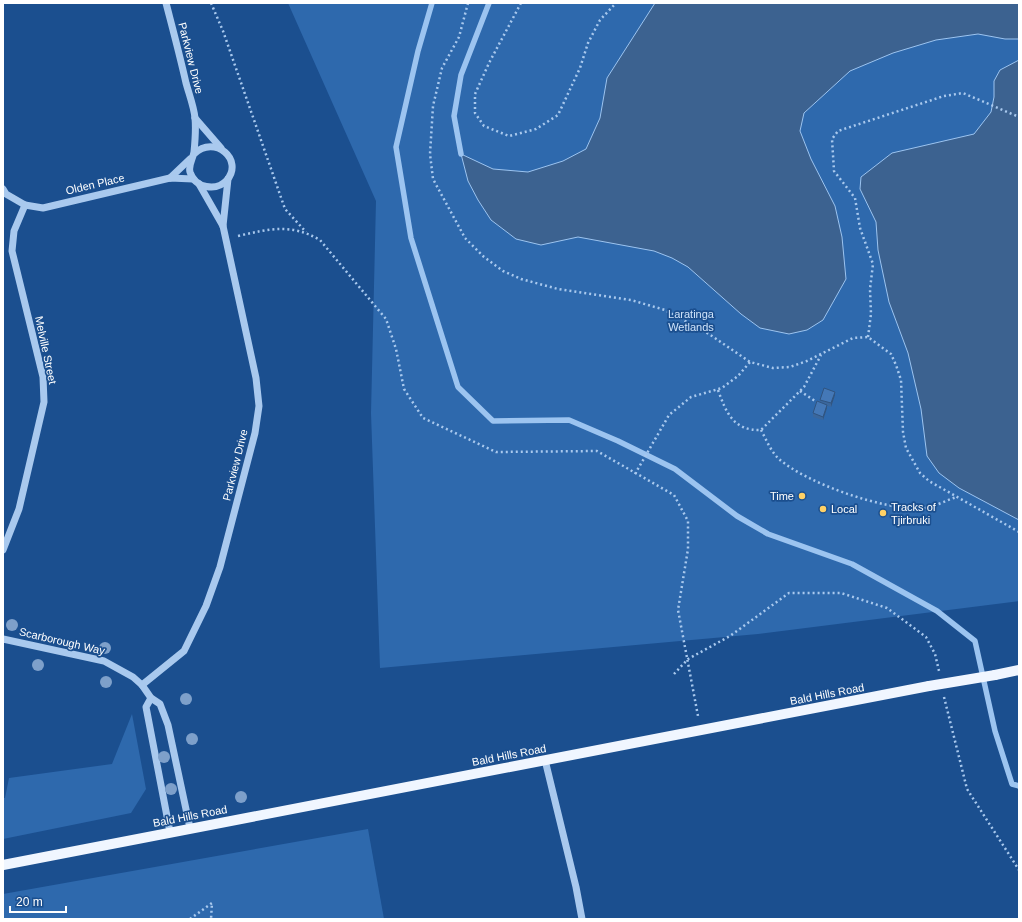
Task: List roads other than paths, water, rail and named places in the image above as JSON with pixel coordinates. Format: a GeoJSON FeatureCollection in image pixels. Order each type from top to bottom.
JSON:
{"type":"FeatureCollection","features":[{"type":"Feature","properties":{"kind":"main road","name":"Bald Hills Road"},"geometry":{"type":"LineString","coordinates":[[3,864],[1019,670]]}},
{"type":"Feature","properties":{"kind":"street","name":"Parkview Drive"},"geometry":{"type":"LineString","coordinates":[[166,3],[195,118],[192,156]]}},
{"type":"Feature","properties":{"kind":"street","name":"Parkview Drive"},"geometry":{"type":"LineString","coordinates":[[195,118],[222,149]]}},
{"type":"Feature","properties":{"kind":"street"},"geometry":{"type":"LineString","coordinates":[[170,178],[192,156],[206,146],[213,146],[222,149],[231,160],[232,168],[228,180],[215,187],[208,188],[196,181],[190,172],[192,156]]}},
{"type":"Feature","properties":{"kind":"street","name":"Olden Place"},"geometry":{"type":"LineString","coordinates":[[25,205],[43,208],[170,178],[196,181]]}},
{"type":"Feature","properties":{"kind":"street","name":"Parkview Drive"},"geometry":{"type":"LineString","coordinates":[[142,685],[184,651],[206,606],[220,567],[255,433],[259,406],[256,378],[223,226],[228,180]]}},
{"type":"Feature","properties":{"kind":"street","name":"Parkview Drive"},"geometry":{"type":"LineString","coordinates":[[196,181],[223,226]]}},
{"type":"Feature","properties":{"kind":"street"},"geometry":{"type":"LineString","coordinates":[[3,189],[6,194],[25,205]]}},
{"type":"Feature","properties":{"kind":"street","name":"Melville Street"},"geometry":{"type":"LineString","coordinates":[[3,550],[19,509],[44,402],[43,378],[12,250],[14,231],[25,205]]}},
{"type":"Feature","properties":{"kind":"street","name":"Scarborough Way"},"geometry":{"type":"LineString","coordinates":[[3,639],[104,661],[133,677],[142,685],[151,698],[160,704],[168,725],[190,828]]}},
{"type":"Feature","properties":{"kind":"street"},"geometry":{"type":"LineString","coordinates":[[151,698],[146,707],[170,832]]}},
{"type":"Feature","properties":{"kind":"street"},"geometry":{"type":"LineString","coordinates":[[545,760],[576,887],[582,919]]}},
{"type":"Feature","properties":{"kind":"waterway"},"geometry":{"type":"LineString","coordinates":[[432,3],[418,51],[396,147],[411,238],[458,387],[493,421],[569,420],[618,441],[675,469],[737,516],[768,534],[852,564],[937,611],[975,641],[995,731],[1012,784],[1019,786]]}},
{"type":"Feature","properties":{"kind":"waterway"},"geometry":{"type":"LineString","coordinates":[[461,154],[454,116],[461,75],[489,3]]}},
{"type":"Feature","properties":{"kind":"place","name":"Time"},"geometry":{"type":"Point","coordinates":[802,496]}},
{"type":"Feature","properties":{"kind":"place","name":"Local"},"geometry":{"type":"Point","coordinates":[823,509]}},
{"type":"Feature","properties":{"kind":"place","name":"Tracks of Tjirbruki"},"geometry":{"type":"Point","coordinates":[883,513]}},
{"type":"Feature","properties":{"kind":"park label","name":"Laratinga Wetlands"},"geometry":{"type":"Point","coordinates":[691,320]}}]}
